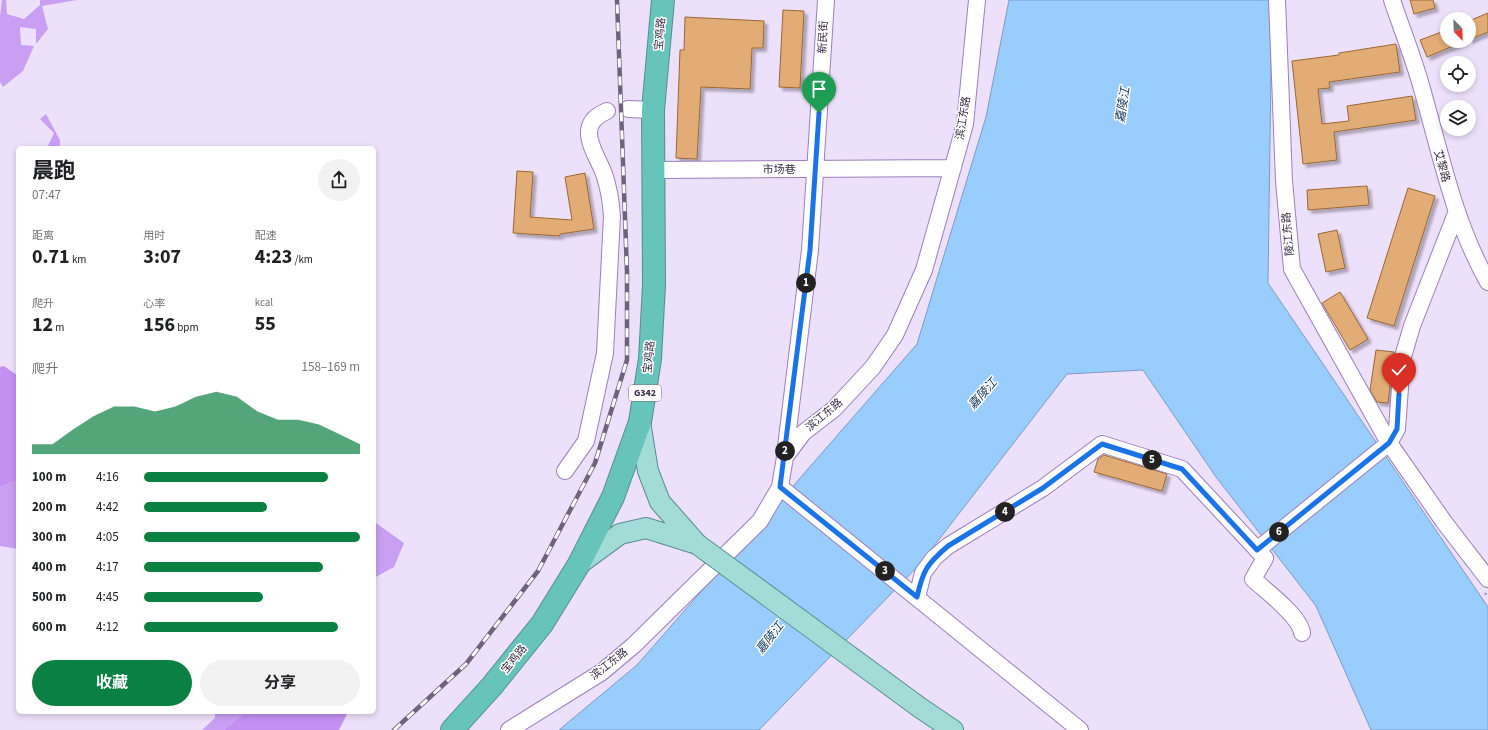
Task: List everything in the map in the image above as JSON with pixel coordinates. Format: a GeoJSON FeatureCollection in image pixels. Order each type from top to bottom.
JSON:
{"type":"FeatureCollection","features":[{"type":"Feature","properties":{"kind":"highway","name":"宝鸡路"},"geometry":{"type":"LineString","coordinates":[[452,730],[492,686],[542,624],[579,564],[613,497],[640,422],[651,344],[654,285],[653,110],[663,0]]}},
{"type":"Feature","properties":{"kind":"main road"},"geometry":{"type":"LineString","coordinates":[[640,422],[648,471],[660,502],[697,544],[919,707],[953,730]]}},
{"type":"Feature","properties":{"kind":"main road"},"geometry":{"type":"LineString","coordinates":[[579,564],[620,534],[646,528],[697,544]]}},
{"type":"Feature","properties":{"kind":"street","name":"新民街"},"geometry":{"type":"LineString","coordinates":[[785,457],[810,250],[826,0]]}},
{"type":"Feature","properties":{"kind":"street","name":"滨江东路"},"geometry":{"type":"LineString","coordinates":[[509,730],[602,672],[634,645],[760,521],[784,491],[785,457],[802,433],[834,409],[873,367],[895,335],[924,270],[964,124],[977,0]]}},
{"type":"Feature","properties":{"kind":"street","name":"陵江东路"},"geometry":{"type":"LineString","coordinates":[[1277,0],[1284,181],[1292,268],[1300,286],[1389,443],[1444,522],[1488,579]]}},
{"type":"Feature","properties":{"kind":"street","name":"艾黎路"},"geometry":{"type":"LineString","coordinates":[[1392,0],[1422,88],[1447,184],[1474,257],[1488,282]]}},
{"type":"Feature","properties":{"kind":"street"},"geometry":{"type":"LineString","coordinates":[[628,109],[653,110]]}},
{"type":"Feature","properties":{"kind":"street"},"geometry":{"type":"LineString","coordinates":[[565,471],[586,441],[605,353],[612,216],[611,202],[604,173],[591,148],[588,136],[595,119],[607,111]]}},
{"type":"Feature","properties":{"kind":"street","name":"市场巷"},"geometry":{"type":"LineString","coordinates":[[653,170],[953,168]]}},
{"type":"Feature","properties":{"kind":"street"},"geometry":{"type":"LineString","coordinates":[[1257,550],[1389,443],[1397,429],[1404,353],[1412,326],[1457,211]]}},
{"type":"Feature","properties":{"kind":"street"},"geometry":{"type":"LineString","coordinates":[[913,594],[923,573],[934,558],[948,546],[1043,488],[1102,444],[1182,469],[1265,558],[1253,579],[1293,616],[1302,629],[1302,633]]}},
{"type":"Feature","properties":{"kind":"street"},"geometry":{"type":"LineString","coordinates":[[784,491],[1080,730]]}},
{"type":"Feature","properties":{"kind":"shaded area"},"geometry":{"type":"Polygon","coordinates":[[[2,0],[6,0],[7,14],[24,19],[40,5],[40,0],[77,0],[42,6],[48,29],[36,44],[36,29],[20,27],[21,45],[34,46],[23,71],[3,87],[0,82],[0,16],[2,0]]]}},
{"type":"Feature","properties":{"kind":"shaded area"},"geometry":{"type":"Polygon","coordinates":[[[46,114],[60,140],[60,146],[48,146],[54,133],[40,119],[46,114]]]}},
{"type":"Feature","properties":{"kind":"shaded area"},"geometry":{"type":"Polygon","coordinates":[[[4,366],[16,375],[16,481],[0,487],[0,367],[4,366]]]}},
{"type":"Feature","properties":{"kind":"shaded area"},"geometry":{"type":"Polygon","coordinates":[[[16,481],[16,549],[0,546],[0,487],[16,481]]]}},
{"type":"Feature","properties":{"kind":"shaded area"},"geometry":{"type":"Polygon","coordinates":[[[376,523],[404,543],[394,567],[376,577],[376,523]]]}},
{"type":"Feature","properties":{"kind":"shaded area"},"geometry":{"type":"Polygon","coordinates":[[[215,714],[243,714],[224,730],[202,730],[215,718],[215,714]]]}},
{"type":"Feature","properties":{"kind":"shaded area"},"geometry":{"type":"Polygon","coordinates":[[[243,714],[347,714],[339,730],[224,730],[243,714]]]}},
{"type":"Feature","properties":{"kind":"water","name":"嘉陵江"},"geometry":{"type":"Polygon","coordinates":[[[1009,0],[1272,0],[1268,283],[1488,607],[1488,730],[1371,730],[1316,606],[1216,477],[1143,370],[1067,374],[920,564],[759,730],[559,730],[637,665],[917,344],[986,117],[1009,0]]]}},
{"type":"Feature","properties":{"kind":"building"},"geometry":{"type":"Polygon","coordinates":[[[1410,0],[1433,0],[1435,8],[1414,14],[1410,0]]]}},
{"type":"Feature","properties":{"kind":"building"},"geometry":{"type":"Polygon","coordinates":[[[783,10],[804,11],[800,88],[779,87],[783,10]]]}},
{"type":"Feature","properties":{"kind":"building"},"geometry":{"type":"Polygon","coordinates":[[[1488,13],[1488,32],[1476,37],[1476,18],[1488,13]]]}},
{"type":"Feature","properties":{"kind":"building"},"geometry":{"type":"Polygon","coordinates":[[[685,17],[764,21],[763,48],[752,48],[750,89],[701,87],[697,159],[676,158],[680,50],[684,50],[685,17]]]}},
{"type":"Feature","properties":{"kind":"building"},"geometry":{"type":"Polygon","coordinates":[[[1440,33],[1440,48],[1448,48],[1427,57],[1420,40],[1440,33]]]}},
{"type":"Feature","properties":{"kind":"building"},"geometry":{"type":"Polygon","coordinates":[[[1396,44],[1400,72],[1329,82],[1330,88],[1318,89],[1322,124],[1349,121],[1347,106],[1412,96],[1416,120],[1334,132],[1337,160],[1303,164],[1292,61],[1339,55],[1339,53],[1396,44]]]}},
{"type":"Feature","properties":{"kind":"building"},"geometry":{"type":"Polygon","coordinates":[[[517,171],[533,172],[530,217],[572,220],[565,177],[585,173],[594,229],[560,234],[560,236],[513,233],[517,171]]]}},
{"type":"Feature","properties":{"kind":"building"},"geometry":{"type":"Polygon","coordinates":[[[1367,186],[1369,205],[1308,210],[1307,190],[1367,186]]]}},
{"type":"Feature","properties":{"kind":"building"},"geometry":{"type":"Polygon","coordinates":[[[1408,188],[1435,196],[1394,326],[1367,318],[1408,188]]]}},
{"type":"Feature","properties":{"kind":"building"},"geometry":{"type":"Polygon","coordinates":[[[1337,230],[1345,268],[1326,272],[1318,234],[1337,230]]]}},
{"type":"Feature","properties":{"kind":"building"},"geometry":{"type":"Polygon","coordinates":[[[1340,292],[1368,339],[1350,350],[1322,303],[1340,292]]]}},
{"type":"Feature","properties":{"kind":"building"},"geometry":{"type":"Polygon","coordinates":[[[1376,350],[1394,352],[1388,403],[1377,402],[1370,390],[1376,350]]]}},
{"type":"Feature","properties":{"kind":"building"},"geometry":{"type":"Polygon","coordinates":[[[1104,455],[1167,474],[1162,491],[1094,472],[1098,459],[1104,455]]]}},
{"type":"Feature","properties":{"kind":"railway"},"geometry":{"type":"LineString","coordinates":[[394,730],[466,664],[538,571],[595,463],[627,360],[627,272],[617,0]]}},
{"type":"Feature","properties":{"kind":"route"},"geometry":{"type":"LineString","coordinates":[[819,113],[810,250],[780,487],[917,597],[923,573],[934,558],[948,546],[1043,488],[1102,444],[1182,469],[1257,550],[1389,443],[1397,429],[1399,394]]}}]}
